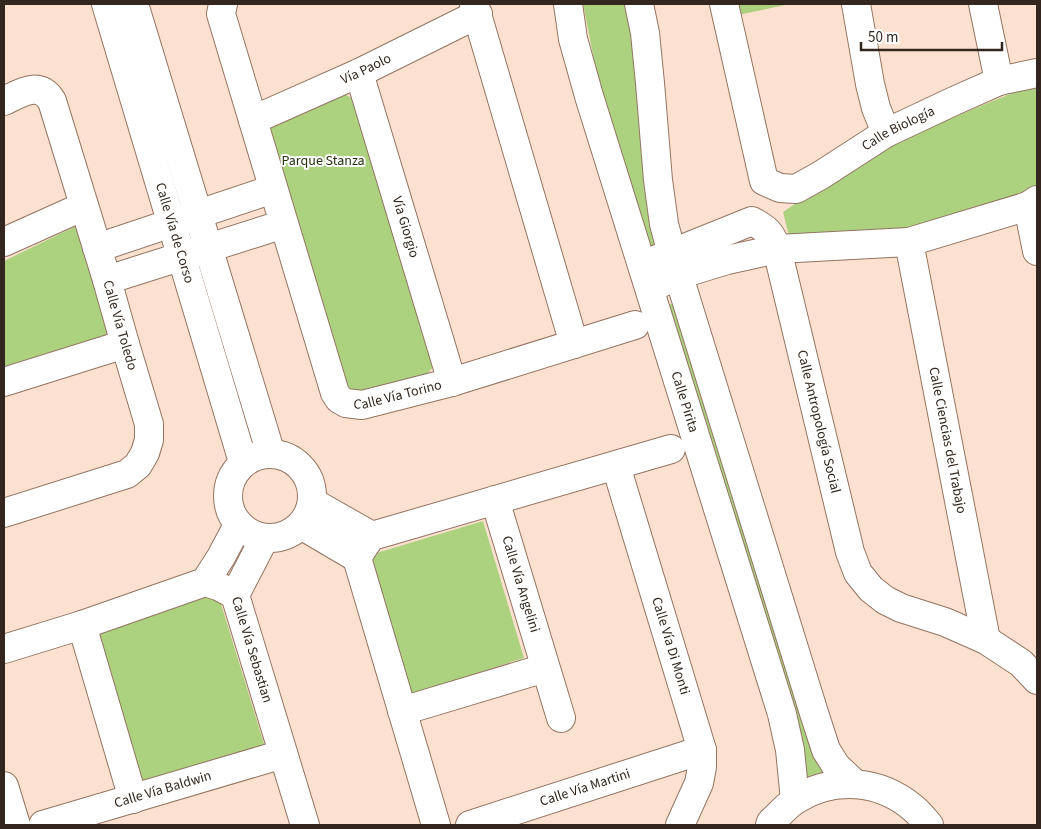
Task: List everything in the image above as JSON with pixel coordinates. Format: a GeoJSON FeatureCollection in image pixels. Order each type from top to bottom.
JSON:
{"type":"FeatureCollection","features":[{"type":"Feature","properties":{"kind":"street","name":"Calle Vía de Corso"},"geometry":{"type":"LineString","coordinates":[[106,4],[243,462]]}},
{"type":"Feature","properties":{"kind":"street","name":"Calle Vía de Corso"},"geometry":{"type":"LineString","coordinates":[[134,4],[271,454]]}},
{"type":"Feature","properties":{"kind":"street","name":"Calle Vía Torino"},"geometry":{"type":"LineString","coordinates":[[223,4],[221,14],[334,393],[339,399],[346,404],[362,405],[452,382],[636,325]]}},
{"type":"Feature","properties":{"kind":"street","name":"Calle Pirita"},"geometry":{"type":"LineString","coordinates":[[568,4],[574,40],[589,96],[782,714],[790,750],[795,800]]}},
{"type":"Feature","properties":{"kind":"street"},"geometry":{"type":"LineString","coordinates":[[639,4],[645,33],[658,180],[664,224],[675,265],[826,750],[836,766],[854,784]]}},
{"type":"Feature","properties":{"kind":"street","name":"Calle Biología"},"geometry":{"type":"LineString","coordinates":[[724,4],[764,181],[780,188],[796,189],[886,133],[954,101],[999,81],[1037,72]]}},
{"type":"Feature","properties":{"kind":"street"},"geometry":{"type":"LineString","coordinates":[[856,4],[870,84],[876,108],[886,133]]}},
{"type":"Feature","properties":{"kind":"street"},"geometry":{"type":"LineString","coordinates":[[983,4],[999,81]]}},
{"type":"Feature","properties":{"kind":"street"},"geometry":{"type":"LineString","coordinates":[[476,9],[574,344]]}},
{"type":"Feature","properties":{"kind":"street","name":"Vía Paolo"},"geometry":{"type":"LineString","coordinates":[[253,120],[359,73],[476,9]]}},
{"type":"Feature","properties":{"kind":"street","name":"Vía Giorgio"},"geometry":{"type":"LineString","coordinates":[[359,73],[452,382]]}},
{"type":"Feature","properties":{"kind":"street","name":"Calle Vía Toledo"},"geometry":{"type":"LineString","coordinates":[[4,100],[26,90],[36,89],[43,91],[52,101],[98,248],[149,424],[149,440],[145,453],[138,466],[127,474],[4,513]]}},
{"type":"Feature","properties":{"kind":"street"},"geometry":{"type":"LineString","coordinates":[[98,248],[274,189]]}},
{"type":"Feature","properties":{"kind":"street"},"geometry":{"type":"LineString","coordinates":[[645,276],[675,265],[752,221],[763,227],[771,235],[777,249],[909,242],[1032,203],[1037,251]]}},
{"type":"Feature","properties":{"kind":"street"},"geometry":{"type":"LineString","coordinates":[[4,242],[84,206]]}},
{"type":"Feature","properties":{"kind":"street"},"geometry":{"type":"LineString","coordinates":[[107,280],[284,224]]}},
{"type":"Feature","properties":{"kind":"street","name":"Calle Ciencias del Trabajo"},"geometry":{"type":"LineString","coordinates":[[909,242],[986,640]]}},
{"type":"Feature","properties":{"kind":"street","name":"Calle Antropología Social"},"geometry":{"type":"LineString","coordinates":[[777,249],[850,552],[858,573],[871,589],[885,600],[901,608],[946,622],[986,640],[1021,663],[1037,680]]}},
{"type":"Feature","properties":{"kind":"street"},"geometry":{"type":"LineString","coordinates":[[4,382],[125,344]]}},
{"type":"Feature","properties":{"kind":"street"},"geometry":{"type":"LineString","coordinates":[[364,547],[495,500],[672,449]]}},
{"type":"Feature","properties":{"kind":"street"},"geometry":{"type":"LineString","coordinates":[[271,454],[289,458],[299,466],[307,476],[312,489],[307,514],[291,534],[278,539],[264,539],[254,536],[238,525],[233,518],[228,503],[228,487],[235,472],[243,462],[255,456],[271,454]]}},
{"type":"Feature","properties":{"kind":"street","name":"Calle Vía Di Monti"},"geometry":{"type":"LineString","coordinates":[[616,466],[702,750],[702,767],[699,782],[680,825]]}},
{"type":"Feature","properties":{"kind":"street","name":"Calle Vía Angelini"},"geometry":{"type":"LineString","coordinates":[[495,500],[561,718]]}},
{"type":"Feature","properties":{"kind":"street"},"geometry":{"type":"LineString","coordinates":[[307,514],[364,547],[402,711],[436,825]]}},
{"type":"Feature","properties":{"kind":"street"},"geometry":{"type":"LineString","coordinates":[[4,649],[82,625],[205,582],[238,525]]}},
{"type":"Feature","properties":{"kind":"street"},"geometry":{"type":"LineString","coordinates":[[235,595],[264,539]]}},
{"type":"Feature","properties":{"kind":"street","name":"Calle Vía Sebastian"},"geometry":{"type":"LineString","coordinates":[[205,582],[235,595],[305,825]]}},
{"type":"Feature","properties":{"kind":"street"},"geometry":{"type":"LineString","coordinates":[[82,625],[133,799]]}},
{"type":"Feature","properties":{"kind":"street"},"geometry":{"type":"LineString","coordinates":[[402,711],[546,668]]}},
{"type":"Feature","properties":{"kind":"street","name":"Calle Vía Martini"},"geometry":{"type":"LineString","coordinates":[[470,825],[702,750]]}},
{"type":"Feature","properties":{"kind":"street","name":"Calle Vía Baldwin"},"geometry":{"type":"LineString","coordinates":[[43,825],[283,754]]}},
{"type":"Feature","properties":{"kind":"street"},"geometry":{"type":"LineString","coordinates":[[770,825],[795,800],[808,792],[839,784],[854,784],[876,788],[896,796],[914,808],[929,825]]}},
{"type":"Feature","properties":{"kind":"street"},"geometry":{"type":"LineString","coordinates":[[4,786],[16,825]]}},
{"type":"Feature","properties":{"kind":"green space"},"geometry":{"type":"Polygon","coordinates":[[[583,4],[630,4],[661,244],[650,247],[617,136],[599,85],[583,4]]]}},
{"type":"Feature","properties":{"kind":"green space"},"geometry":{"type":"Polygon","coordinates":[[[736,4],[790,4],[738,15],[736,4]]]}},
{"type":"Feature","properties":{"kind":"green space"},"geometry":{"type":"Polygon","coordinates":[[[1037,84],[1037,193],[908,236],[791,244],[783,212],[880,147],[1037,84]]]}},
{"type":"Feature","properties":{"kind":"green space","name":"Parque Stanza"},"geometry":{"type":"Polygon","coordinates":[[[340,92],[354,99],[436,364],[426,375],[357,393],[344,384],[268,150],[270,128],[340,92]]]}},
{"type":"Feature","properties":{"kind":"green space"},"geometry":{"type":"Polygon","coordinates":[[[76,226],[114,341],[4,376],[4,261],[76,226]]]}},
{"type":"Feature","properties":{"kind":"green space"},"geometry":{"type":"Polygon","coordinates":[[[680,302],[825,773],[808,779],[662,306],[680,302]]]}},
{"type":"Feature","properties":{"kind":"green space"},"geometry":{"type":"Polygon","coordinates":[[[483,521],[524,658],[408,695],[370,555],[483,521]]]}},
{"type":"Feature","properties":{"kind":"green space"},"geometry":{"type":"Polygon","coordinates":[[[218,594],[265,747],[143,784],[96,631],[218,594]]]}}]}
